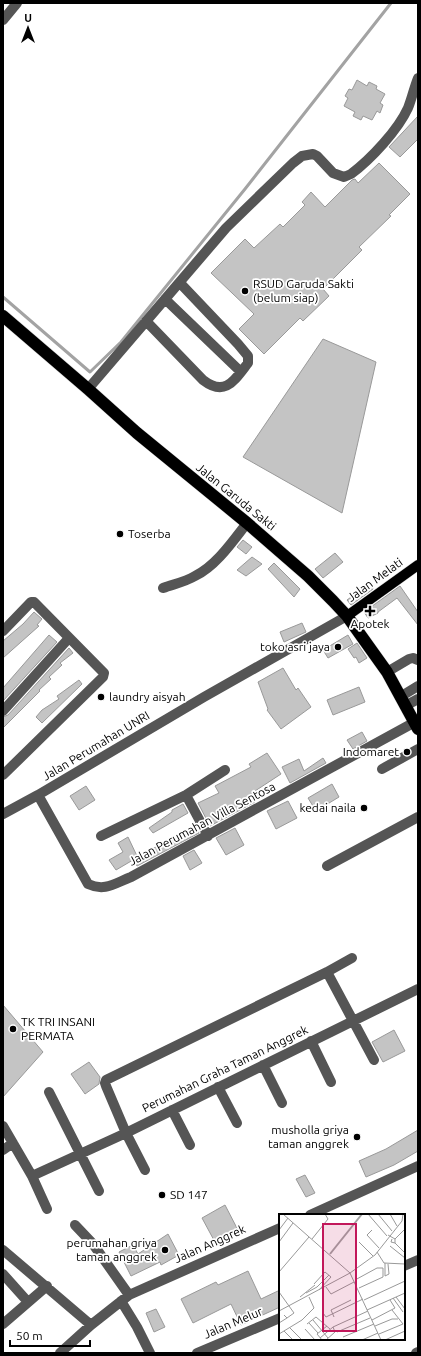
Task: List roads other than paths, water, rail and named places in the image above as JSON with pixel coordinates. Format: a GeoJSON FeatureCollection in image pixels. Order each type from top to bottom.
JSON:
{"type":"FeatureCollection","features":[{"type":"Feature","properties":{"kind":"highway","name":"Jalan Garuda Sakti"},"geometry":{"type":"LineString","coordinates":[[3,316],[149,443],[247,523],[308,576],[347,616],[387,672],[416,726]]}},
{"type":"Feature","properties":{"kind":"main road","name":"Jalan Melati"},"geometry":{"type":"LineString","coordinates":[[347,616],[418,565]]}},
{"type":"Feature","properties":{"kind":"street"},"geometry":{"type":"LineString","coordinates":[[3,20],[17,3]]}},
{"type":"Feature","properties":{"kind":"street"},"geometry":{"type":"LineString","coordinates":[[88,389],[226,228],[251,205],[279,175],[298,159],[306,154],[315,154],[333,174],[348,176],[356,171],[392,134],[399,124],[408,107],[418,78]]}},
{"type":"Feature","properties":{"kind":"street"},"geometry":{"type":"LineString","coordinates":[[146,321],[203,380],[212,386],[220,388],[224,387],[241,372],[248,363],[248,356],[180,283]]}},
{"type":"Feature","properties":{"kind":"street"},"geometry":{"type":"LineString","coordinates":[[166,299],[241,372]]}},
{"type":"Feature","properties":{"kind":"street"},"geometry":{"type":"LineString","coordinates":[[163,588],[183,582],[213,564],[247,523]]}},
{"type":"Feature","properties":{"kind":"street"},"geometry":{"type":"LineString","coordinates":[[3,631],[32,602],[35,603],[104,672],[104,675],[3,775]]}},
{"type":"Feature","properties":{"kind":"street","name":"Jalan Perumahan UNRI"},"geometry":{"type":"LineString","coordinates":[[3,814],[347,616]]}},
{"type":"Feature","properties":{"kind":"street"},"geometry":{"type":"LineString","coordinates":[[3,711],[69,638]]}},
{"type":"Feature","properties":{"kind":"street"},"geometry":{"type":"LineString","coordinates":[[387,672],[409,659],[413,658],[418,660]]}},
{"type":"Feature","properties":{"kind":"street"},"geometry":{"type":"LineString","coordinates":[[403,701],[418,686]]}},
{"type":"Feature","properties":{"kind":"street"},"geometry":{"type":"LineString","coordinates":[[403,701],[418,700]]}},
{"type":"Feature","properties":{"kind":"street","name":"Jalan Perumahan Villa Sentosa"},"geometry":{"type":"LineString","coordinates":[[38,795],[88,884],[96,888],[103,888],[131,877],[416,726]]}},
{"type":"Feature","properties":{"kind":"street"},"geometry":{"type":"LineString","coordinates":[[382,769],[418,749]]}},
{"type":"Feature","properties":{"kind":"street"},"geometry":{"type":"LineString","coordinates":[[100,836],[186,795],[225,770]]}},
{"type":"Feature","properties":{"kind":"street"},"geometry":{"type":"LineString","coordinates":[[186,795],[208,836]]}},
{"type":"Feature","properties":{"kind":"street"},"geometry":{"type":"LineString","coordinates":[[327,866],[418,817]]}},
{"type":"Feature","properties":{"kind":"street"},"geometry":{"type":"LineString","coordinates":[[145,1170],[126,1133],[106,1086],[106,1080],[352,958]]}},
{"type":"Feature","properties":{"kind":"street"},"geometry":{"type":"LineString","coordinates":[[326,972],[374,1060]]}},
{"type":"Feature","properties":{"kind":"street","name":"Perumahan Graha Taman Anggrek"},"geometry":{"type":"LineString","coordinates":[[32,1176],[126,1133],[418,989]]}},
{"type":"Feature","properties":{"kind":"street"},"geometry":{"type":"LineString","coordinates":[[311,1041],[331,1082]]}},
{"type":"Feature","properties":{"kind":"street"},"geometry":{"type":"LineString","coordinates":[[263,1065],[282,1103]]}},
{"type":"Feature","properties":{"kind":"street"},"geometry":{"type":"LineString","coordinates":[[218,1087],[237,1124]]}},
{"type":"Feature","properties":{"kind":"street"},"geometry":{"type":"LineString","coordinates":[[49,1092],[99,1191]]}},
{"type":"Feature","properties":{"kind":"street"},"geometry":{"type":"LineString","coordinates":[[172,1110],[190,1145]]}},
{"type":"Feature","properties":{"kind":"street"},"geometry":{"type":"LineString","coordinates":[[3,1126],[32,1176],[48,1209]]}},
{"type":"Feature","properties":{"kind":"street"},"geometry":{"type":"LineString","coordinates":[[3,1150],[13,1143]]}},
{"type":"Feature","properties":{"kind":"street"},"geometry":{"type":"LineString","coordinates":[[312,1214],[418,1166]]}},
{"type":"Feature","properties":{"kind":"street"},"geometry":{"type":"LineString","coordinates":[[75,1225],[93,1244],[129,1295]]}},
{"type":"Feature","properties":{"kind":"street","name":"Jalan Anggrek"},"geometry":{"type":"LineString","coordinates":[[60,1353],[91,1325],[129,1295],[279,1228]]}},
{"type":"Feature","properties":{"kind":"street"},"geometry":{"type":"LineString","coordinates":[[3,1250],[91,1325]]}},
{"type":"Feature","properties":{"kind":"street"},"geometry":{"type":"LineString","coordinates":[[405,1266],[418,1260]]}},
{"type":"Feature","properties":{"kind":"street"},"geometry":{"type":"LineString","coordinates":[[3,1274],[28,1302]]}},
{"type":"Feature","properties":{"kind":"street"},"geometry":{"type":"LineString","coordinates":[[3,1324],[47,1286]]}},
{"type":"Feature","properties":{"kind":"street"},"geometry":{"type":"LineString","coordinates":[[121,1301],[137,1327],[150,1353]]}},
{"type":"Feature","properties":{"kind":"street","name":"Jalan Melur"},"geometry":{"type":"LineString","coordinates":[[197,1353],[279,1318]]}},
{"type":"Feature","properties":{"kind":"waterway"},"geometry":{"type":"LineString","coordinates":[[3,297],[90,372],[121,342],[245,189],[391,3]]}},
{"type":"Feature","properties":{"kind":"place","name":"RSUD Garuda Sakti (belum siap)"},"geometry":{"type":"Point","coordinates":[245,291]}},
{"type":"Feature","properties":{"kind":"place","name":"Toserba"},"geometry":{"type":"Point","coordinates":[120,534]}},
{"type":"Feature","properties":{"kind":"place","name":"Apotek"},"geometry":{"type":"Point","coordinates":[370,611]}},
{"type":"Feature","properties":{"kind":"place","name":"toko asri jaya"},"geometry":{"type":"Point","coordinates":[338,647]}},
{"type":"Feature","properties":{"kind":"place","name":"laundry aisyah"},"geometry":{"type":"Point","coordinates":[101,697]}},
{"type":"Feature","properties":{"kind":"place","name":"Indomaret"},"geometry":{"type":"Point","coordinates":[407,752]}},
{"type":"Feature","properties":{"kind":"place","name":"kedai naila"},"geometry":{"type":"Point","coordinates":[364,808]}},
{"type":"Feature","properties":{"kind":"place","name":"TK TRI INSANI PERMATA"},"geometry":{"type":"Point","coordinates":[13,1029]}},
{"type":"Feature","properties":{"kind":"place","name":"musholla griya taman anggrek"},"geometry":{"type":"Point","coordinates":[357,1137]}},
{"type":"Feature","properties":{"kind":"place","name":"SD 147"},"geometry":{"type":"Point","coordinates":[162,1195]}},
{"type":"Feature","properties":{"kind":"place","name":"perumahan griya taman anggrek"},"geometry":{"type":"Point","coordinates":[165,1250]}}]}
